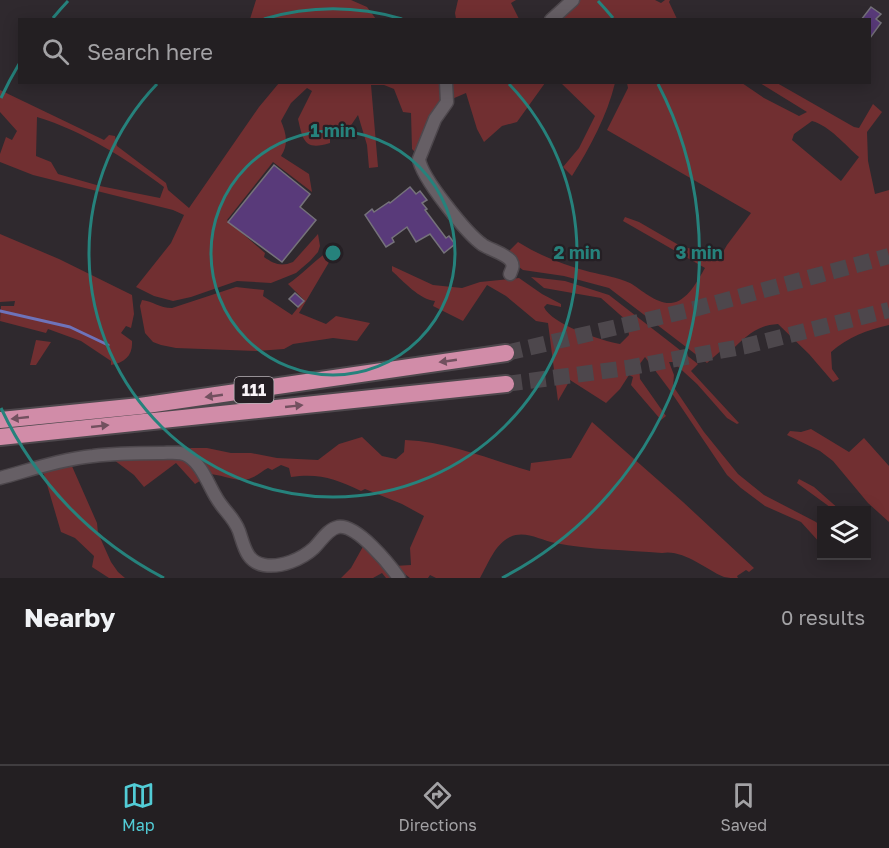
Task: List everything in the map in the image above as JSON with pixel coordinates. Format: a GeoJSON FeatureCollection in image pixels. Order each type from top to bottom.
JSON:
{"type":"FeatureCollection","features":[{"type":"Feature","properties":{"kind":"highway","name":"111"},"geometry":{"type":"LineString","coordinates":[[0,420],[140,406],[506,353]]}},
{"type":"Feature","properties":{"kind":"highway","name":"111"},"geometry":{"type":"LineString","coordinates":[[0,437],[506,384]]}},
{"type":"Feature","properties":{"kind":"street"},"geometry":{"type":"LineString","coordinates":[[553,18],[573,0]]}},
{"type":"Feature","properties":{"kind":"street"},"geometry":{"type":"LineString","coordinates":[[446,84],[447,102],[435,119],[419,159],[420,166],[436,191],[471,234],[491,250],[513,263],[510,274]]}},
{"type":"Feature","properties":{"kind":"street"},"geometry":{"type":"LineString","coordinates":[[0,478],[92,456],[180,453],[188,456],[197,466],[216,498],[231,514],[247,554],[253,561],[264,565],[292,562],[314,548],[336,527],[348,528],[373,548],[399,578]]}},
{"type":"Feature","properties":{"kind":"shaded area"},"geometry":{"type":"Polygon","coordinates":[[[256,0],[351,0],[367,7],[375,18],[250,18],[256,0]]]}},
{"type":"Feature","properties":{"kind":"shaded area"},"geometry":{"type":"Polygon","coordinates":[[[458,0],[516,0],[511,3],[518,18],[456,18],[458,0]]]}},
{"type":"Feature","properties":{"kind":"shaded area"},"geometry":{"type":"Polygon","coordinates":[[[577,0],[655,0],[661,3],[670,0],[677,18],[556,18],[577,0]]]}},
{"type":"Feature","properties":{"kind":"shaded area"},"geometry":{"type":"Polygon","coordinates":[[[278,84],[544,84],[517,122],[502,126],[484,142],[477,129],[466,93],[452,99],[417,154],[412,149],[411,113],[403,112],[394,89],[384,85],[371,85],[378,167],[369,168],[367,145],[358,115],[343,137],[330,138],[330,143],[315,146],[306,142],[298,119],[312,91],[307,88],[291,103],[281,121],[286,138],[281,156],[309,174],[312,192],[273,162],[227,220],[265,253],[264,257],[274,263],[293,262],[318,234],[320,246],[318,252],[296,273],[271,283],[237,281],[173,301],[154,296],[136,287],[171,243],[184,215],[173,210],[33,175],[0,162],[0,154],[6,137],[12,140],[17,131],[0,112],[0,90],[104,140],[109,135],[115,136],[117,146],[166,183],[168,190],[189,208],[259,107],[278,84]],[[37,117],[36,156],[51,162],[58,174],[100,186],[160,198],[164,187],[103,146],[37,117]]]}},
{"type":"Feature","properties":{"kind":"shaded area"},"geometry":{"type":"Polygon","coordinates":[[[562,84],[615,84],[597,131],[572,176],[563,167],[579,148],[595,116],[562,84]]]}},
{"type":"Feature","properties":{"kind":"shaded area"},"geometry":{"type":"Polygon","coordinates":[[[627,84],[743,84],[764,98],[799,116],[807,112],[762,84],[779,84],[859,128],[873,104],[882,112],[867,132],[868,161],[875,194],[889,190],[889,325],[858,335],[831,352],[832,369],[839,379],[833,382],[809,354],[778,324],[758,329],[730,352],[724,348],[707,363],[609,288],[564,276],[523,270],[504,256],[518,242],[552,260],[630,283],[665,303],[677,302],[687,295],[705,268],[623,221],[625,217],[639,222],[677,244],[719,259],[751,213],[607,130],[628,88],[627,84]],[[812,121],[794,134],[792,140],[841,181],[859,157],[831,131],[812,121]]]}},
{"type":"Feature","properties":{"kind":"shaded area"},"geometry":{"type":"Polygon","coordinates":[[[0,234],[59,259],[132,295],[134,314],[131,328],[126,326],[121,333],[132,341],[127,358],[111,365],[111,361],[81,341],[48,329],[46,333],[0,321],[1,306],[14,306],[15,301],[0,302],[0,234]]]}},
{"type":"Feature","properties":{"kind":"shaded area"},"geometry":{"type":"Polygon","coordinates":[[[338,247],[299,313],[326,324],[336,316],[370,323],[357,341],[333,338],[293,344],[284,349],[257,351],[176,348],[153,342],[145,333],[140,306],[142,300],[172,308],[236,287],[264,290],[263,296],[292,315],[304,300],[288,284],[325,254],[338,247]]]}},
{"type":"Feature","properties":{"kind":"shaded area"},"geometry":{"type":"Polygon","coordinates":[[[392,266],[433,285],[462,288],[480,282],[519,278],[561,304],[561,307],[547,304],[544,307],[556,320],[590,335],[620,344],[629,335],[627,321],[601,298],[544,288],[531,277],[565,281],[609,295],[698,364],[691,371],[739,423],[727,418],[697,384],[673,362],[669,362],[674,375],[673,386],[704,432],[738,474],[764,495],[816,522],[817,540],[801,522],[765,506],[727,475],[645,357],[639,365],[640,379],[666,416],[661,420],[631,385],[633,377],[629,375],[620,389],[606,403],[570,380],[558,401],[548,323],[536,321],[506,296],[487,285],[463,321],[433,306],[435,301],[429,300],[412,289],[392,271],[392,266]]]}},
{"type":"Feature","properties":{"kind":"shaded area"},"geometry":{"type":"Polygon","coordinates":[[[36,340],[51,342],[36,365],[30,365],[36,340]]]}},
{"type":"Feature","properties":{"kind":"shaded area"},"geometry":{"type":"Polygon","coordinates":[[[592,422],[754,568],[749,572],[746,570],[737,576],[738,578],[727,578],[678,554],[581,547],[532,536],[516,535],[500,544],[480,578],[436,578],[430,575],[428,578],[410,578],[394,566],[411,565],[410,548],[424,516],[365,489],[361,491],[335,480],[319,477],[291,477],[289,468],[281,465],[272,470],[268,468],[246,480],[208,474],[190,448],[251,453],[277,458],[318,460],[339,444],[362,437],[382,456],[396,459],[404,452],[405,440],[422,441],[469,452],[530,471],[531,463],[571,458],[592,422]]]}},
{"type":"Feature","properties":{"kind":"shaded area"},"geometry":{"type":"Polygon","coordinates":[[[811,429],[849,452],[864,438],[889,466],[889,522],[868,503],[833,461],[820,451],[787,435],[790,431],[801,432],[811,429]]]}},
{"type":"Feature","properties":{"kind":"shaded area"},"geometry":{"type":"Polygon","coordinates":[[[183,457],[203,479],[195,484],[176,463],[144,487],[134,475],[114,460],[183,457]]]}},
{"type":"Feature","properties":{"kind":"shaded area"},"geometry":{"type":"Polygon","coordinates":[[[71,464],[111,562],[125,578],[109,578],[92,567],[94,556],[75,538],[61,532],[43,471],[71,464]]]}},
{"type":"Feature","properties":{"kind":"shaded area"},"geometry":{"type":"Polygon","coordinates":[[[799,479],[814,487],[835,506],[829,506],[797,483],[799,479]]]}},
{"type":"Feature","properties":{"kind":"shaded area"},"geometry":{"type":"Polygon","coordinates":[[[365,543],[397,578],[386,578],[382,573],[373,578],[341,578],[351,568],[365,543]]]}},
{"type":"Feature","properties":{"kind":"building"},"geometry":{"type":"Polygon","coordinates":[[[871,7],[881,14],[876,19],[881,23],[871,37],[871,18],[863,18],[871,7]]]}},
{"type":"Feature","properties":{"kind":"building"},"geometry":{"type":"Polygon","coordinates":[[[274,165],[310,194],[300,207],[316,220],[282,262],[228,222],[274,165]]]}},
{"type":"Feature","properties":{"kind":"building"},"geometry":{"type":"Polygon","coordinates":[[[410,187],[416,194],[420,191],[427,200],[422,203],[427,209],[425,210],[446,238],[449,236],[455,244],[444,253],[430,234],[416,242],[407,227],[392,238],[394,242],[386,247],[365,215],[372,209],[374,212],[390,203],[410,187]]]}},
{"type":"Feature","properties":{"kind":"building"},"geometry":{"type":"Polygon","coordinates":[[[295,293],[304,301],[298,307],[289,299],[295,293]]]}},
{"type":"Feature","properties":{"kind":"waterway"},"geometry":{"type":"LineString","coordinates":[[0,311],[70,327],[108,345]]}},
{"type":"Feature","properties":{"kind":"tunnel"},"geometry":{"type":"LineString","coordinates":[[506,353],[694,309],[889,256]]}},
{"type":"Feature","properties":{"kind":"tunnel"},"geometry":{"type":"LineString","coordinates":[[506,384],[627,368],[746,346],[889,310]]}}]}
